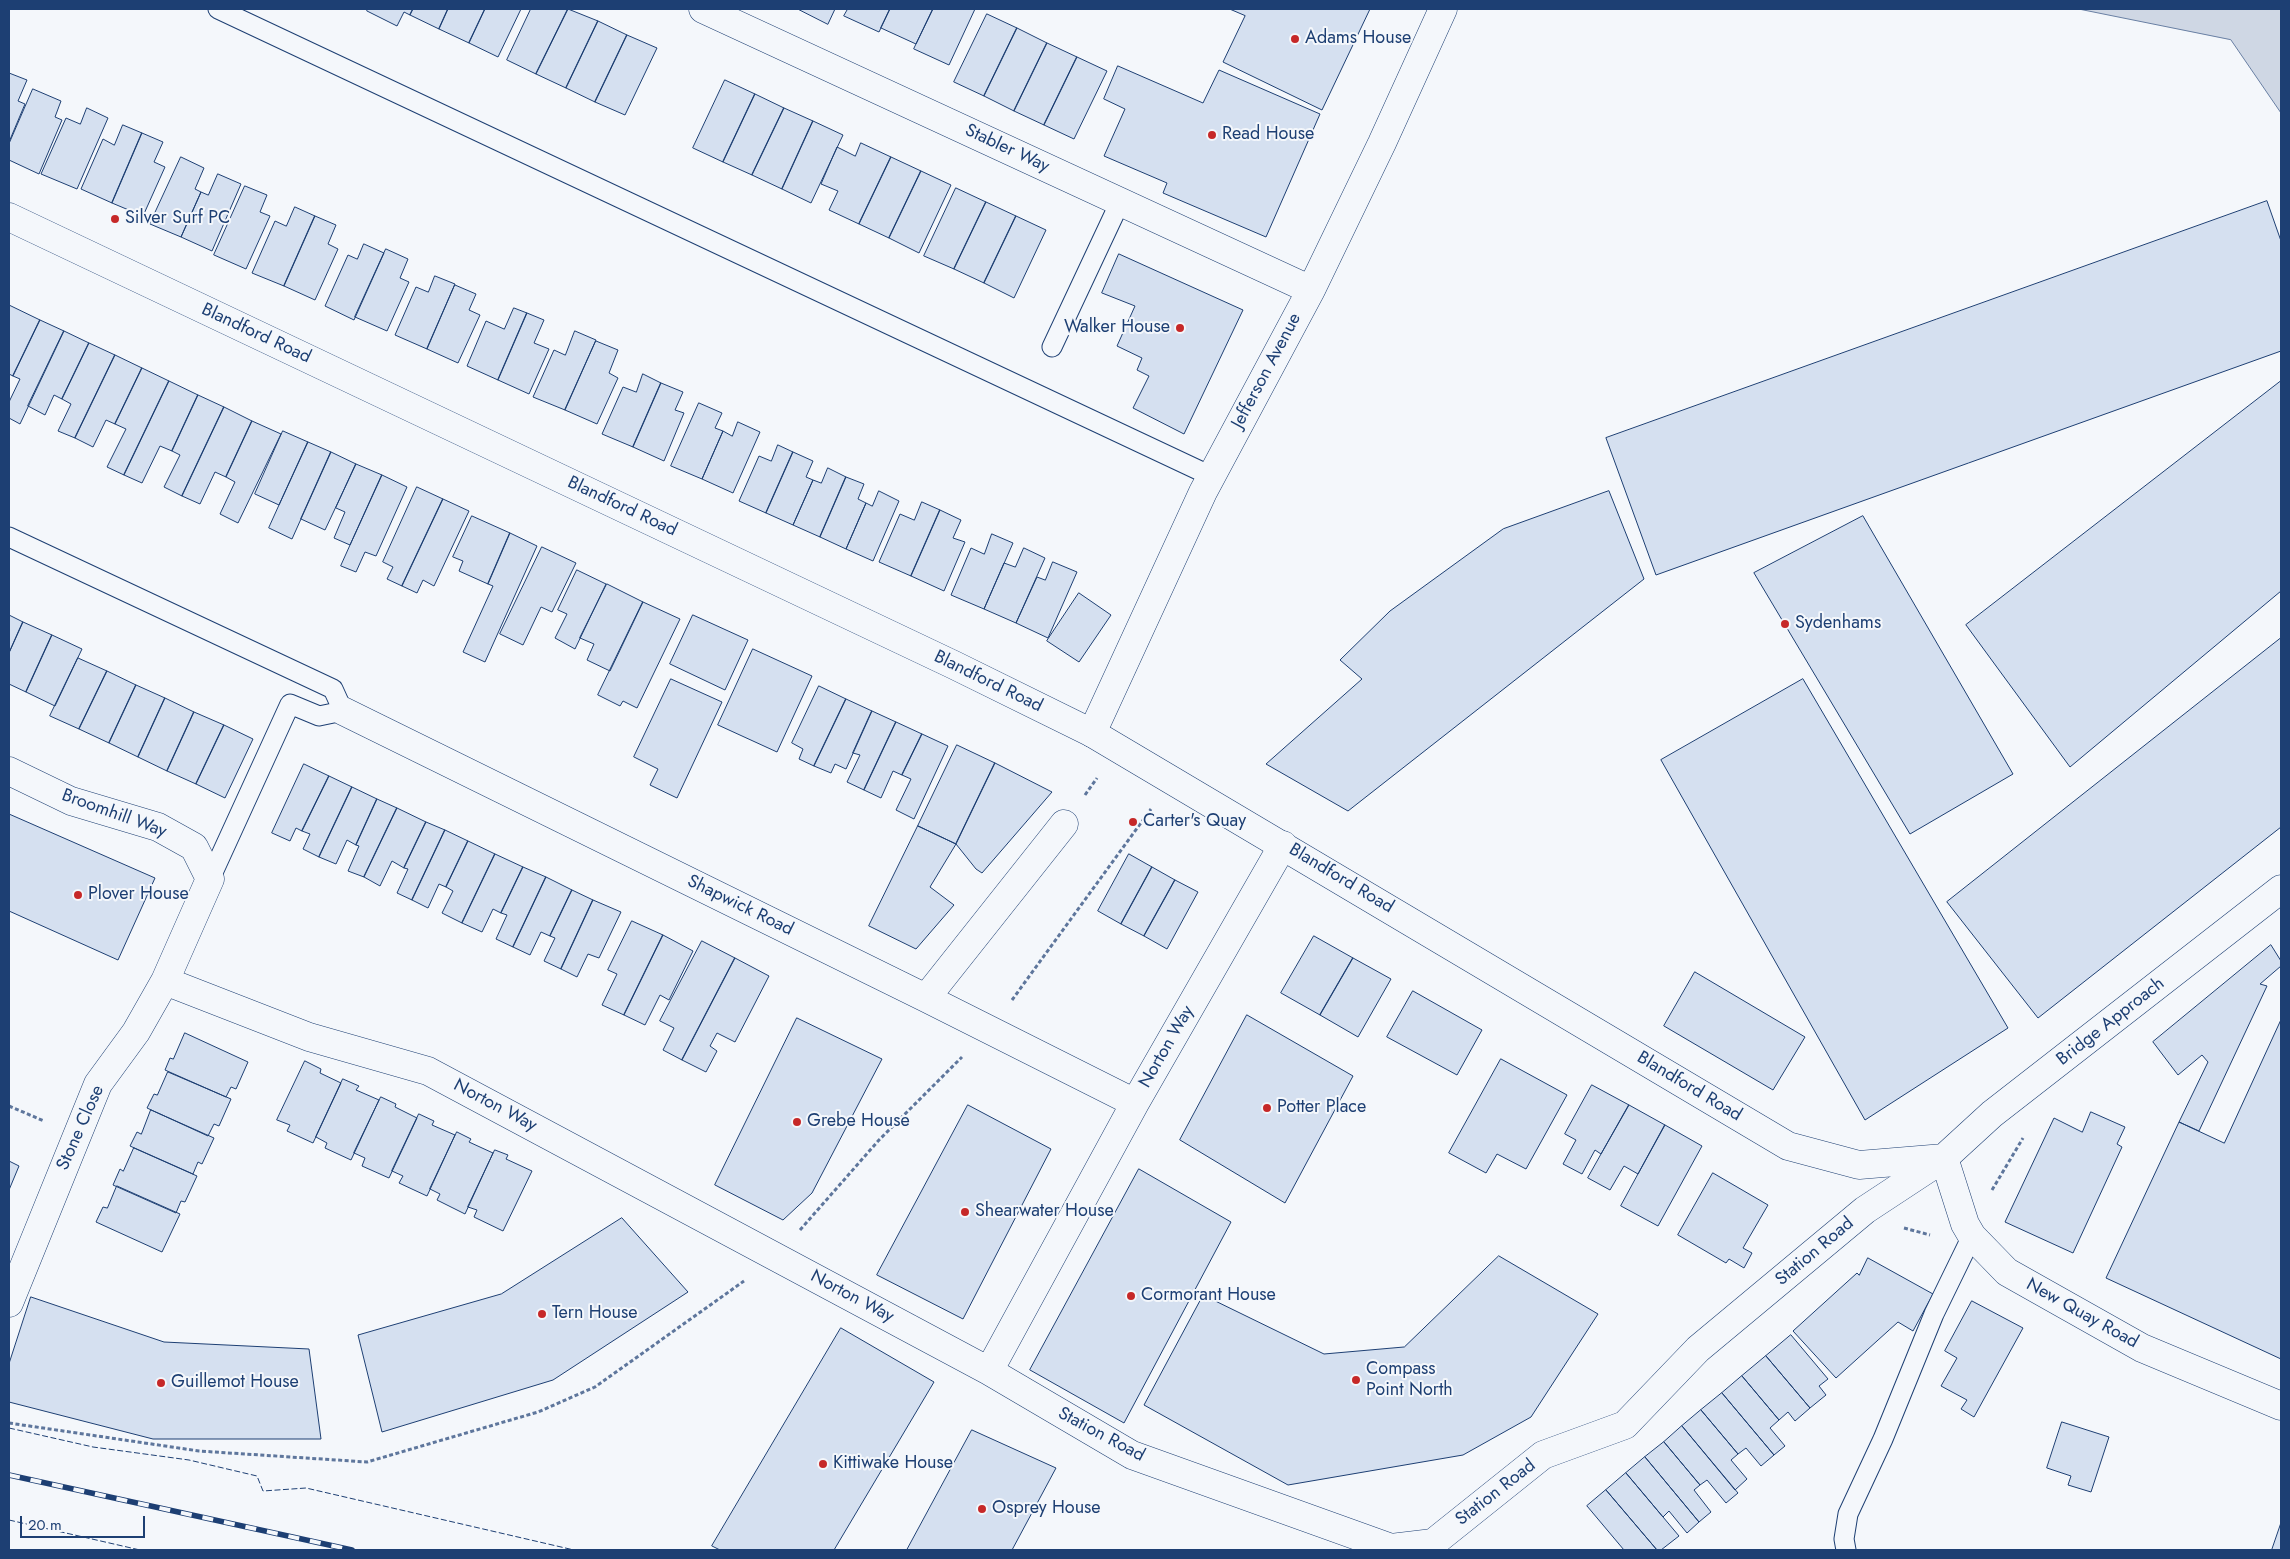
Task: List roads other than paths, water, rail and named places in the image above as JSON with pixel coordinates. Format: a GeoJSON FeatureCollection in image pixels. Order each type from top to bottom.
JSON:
{"type":"FeatureCollection","features":[{"type":"Feature","properties":{"kind":"main road","name":"Stabler Way"},"geometry":{"type":"LineString","coordinates":[[703,9],[1311,290]]}},
{"type":"Feature","properties":{"kind":"main road","name":"Jefferson Avenue"},"geometry":{"type":"LineString","coordinates":[[1092,733],[1212,476],[1311,290],[1382,143],[1443,9]]}},
{"type":"Feature","properties":{"kind":"main road","name":"Blandford Road"},"geometry":{"type":"LineString","coordinates":[[9,217],[945,660],[1092,733],[1788,1146],[1858,1165],[1944,1158]]}},
{"type":"Feature","properties":{"kind":"main road","name":"Shapwick Road"},"geometry":{"type":"LineString","coordinates":[[343,711],[1135,1103]]}},
{"type":"Feature","properties":{"kind":"main road","name":"Broomhill Way"},"geometry":{"type":"LineString","coordinates":[[9,770],[71,801],[158,826],[194,848],[210,879]]}},
{"type":"Feature","properties":{"kind":"main road"},"geometry":{"type":"LineString","coordinates":[[926,998],[1064,824]]}},
{"type":"Feature","properties":{"kind":"main road","name":"Norton Way"},"geometry":{"type":"LineString","coordinates":[[166,982],[309,1037],[428,1071],[777,1256],[988,1371],[1135,1103],[1283,845]]}},
{"type":"Feature","properties":{"kind":"main road"},"geometry":{"type":"LineString","coordinates":[[166,982],[210,879]]}},
{"type":"Feature","properties":{"kind":"main road","name":"Bridge Approach"},"geometry":{"type":"LineString","coordinates":[[1944,1158],[1992,1114],[2281,889]]}},
{"type":"Feature","properties":{"kind":"main road","name":"Stone Close"},"geometry":{"type":"LineString","coordinates":[[9,1303],[37,1229],[98,1084],[136,1032],[166,982]]}},
{"type":"Feature","properties":{"kind":"main road","name":"New Quay Road"},"geometry":{"type":"LineString","coordinates":[[1944,1158],[1965,1224],[1972,1236],[2008,1272],[2142,1348],[2281,1406]]}},
{"type":"Feature","properties":{"kind":"main road","name":"Station Road"},"geometry":{"type":"LineString","coordinates":[[988,1371],[1132,1455],[1391,1548],[1433,1543],[1543,1456],[1624,1425],[1698,1349],[1865,1210],[1944,1158]]}},
{"type":"Feature","properties":{"kind":"lane"},"geometry":{"type":"LineString","coordinates":[[218,9],[422,103],[984,371],[1212,476]]}},
{"type":"Feature","properties":{"kind":"lane"},"geometry":{"type":"LineString","coordinates":[[1052,347],[1120,202]]}},
{"type":"Feature","properties":{"kind":"lane"},"geometry":{"type":"LineString","coordinates":[[9,538],[334,689],[343,711],[319,716],[290,704],[210,879]]}},
{"type":"Feature","properties":{"kind":"lane"},"geometry":{"type":"LineString","coordinates":[[1846,1550],[1844,1538],[1848,1514],[1883,1439],[1934,1314],[1972,1236]]}},
{"type":"Feature","properties":{"kind":"railway"},"geometry":{"type":"LineString","coordinates":[[9,1475],[352,1550]]}},
{"type":"Feature","properties":{"kind":"place","name":"Adams House"},"geometry":{"type":"Point","coordinates":[1295,39]}},
{"type":"Feature","properties":{"kind":"place","name":"Read House"},"geometry":{"type":"Point","coordinates":[1212,135]}},
{"type":"Feature","properties":{"kind":"place","name":"Silver Surf PC"},"geometry":{"type":"Point","coordinates":[115,219]}},
{"type":"Feature","properties":{"kind":"place","name":"Walker House"},"geometry":{"type":"Point","coordinates":[1180,328]}},
{"type":"Feature","properties":{"kind":"place","name":"Sydenhams"},"geometry":{"type":"Point","coordinates":[1785,624]}},
{"type":"Feature","properties":{"kind":"place","name":"Carter's Quay"},"geometry":{"type":"Point","coordinates":[1133,822]}},
{"type":"Feature","properties":{"kind":"place","name":"Plover House"},"geometry":{"type":"Point","coordinates":[78,895]}},
{"type":"Feature","properties":{"kind":"place","name":"Potter Place"},"geometry":{"type":"Point","coordinates":[1267,1108]}},
{"type":"Feature","properties":{"kind":"place","name":"Grebe House"},"geometry":{"type":"Point","coordinates":[797,1122]}},
{"type":"Feature","properties":{"kind":"place","name":"Shearwater House"},"geometry":{"type":"Point","coordinates":[965,1212]}},
{"type":"Feature","properties":{"kind":"place","name":"Cormorant House"},"geometry":{"type":"Point","coordinates":[1131,1296]}},
{"type":"Feature","properties":{"kind":"place","name":"Tern House"},"geometry":{"type":"Point","coordinates":[542,1314]}},
{"type":"Feature","properties":{"kind":"place","name":"Compass Point North"},"geometry":{"type":"Point","coordinates":[1356,1380]}},
{"type":"Feature","properties":{"kind":"place","name":"Guillemot House"},"geometry":{"type":"Point","coordinates":[161,1383]}},
{"type":"Feature","properties":{"kind":"place","name":"Kittiwake House"},"geometry":{"type":"Point","coordinates":[823,1464]}},
{"type":"Feature","properties":{"kind":"place","name":"Osprey House"},"geometry":{"type":"Point","coordinates":[982,1509]}}]}
